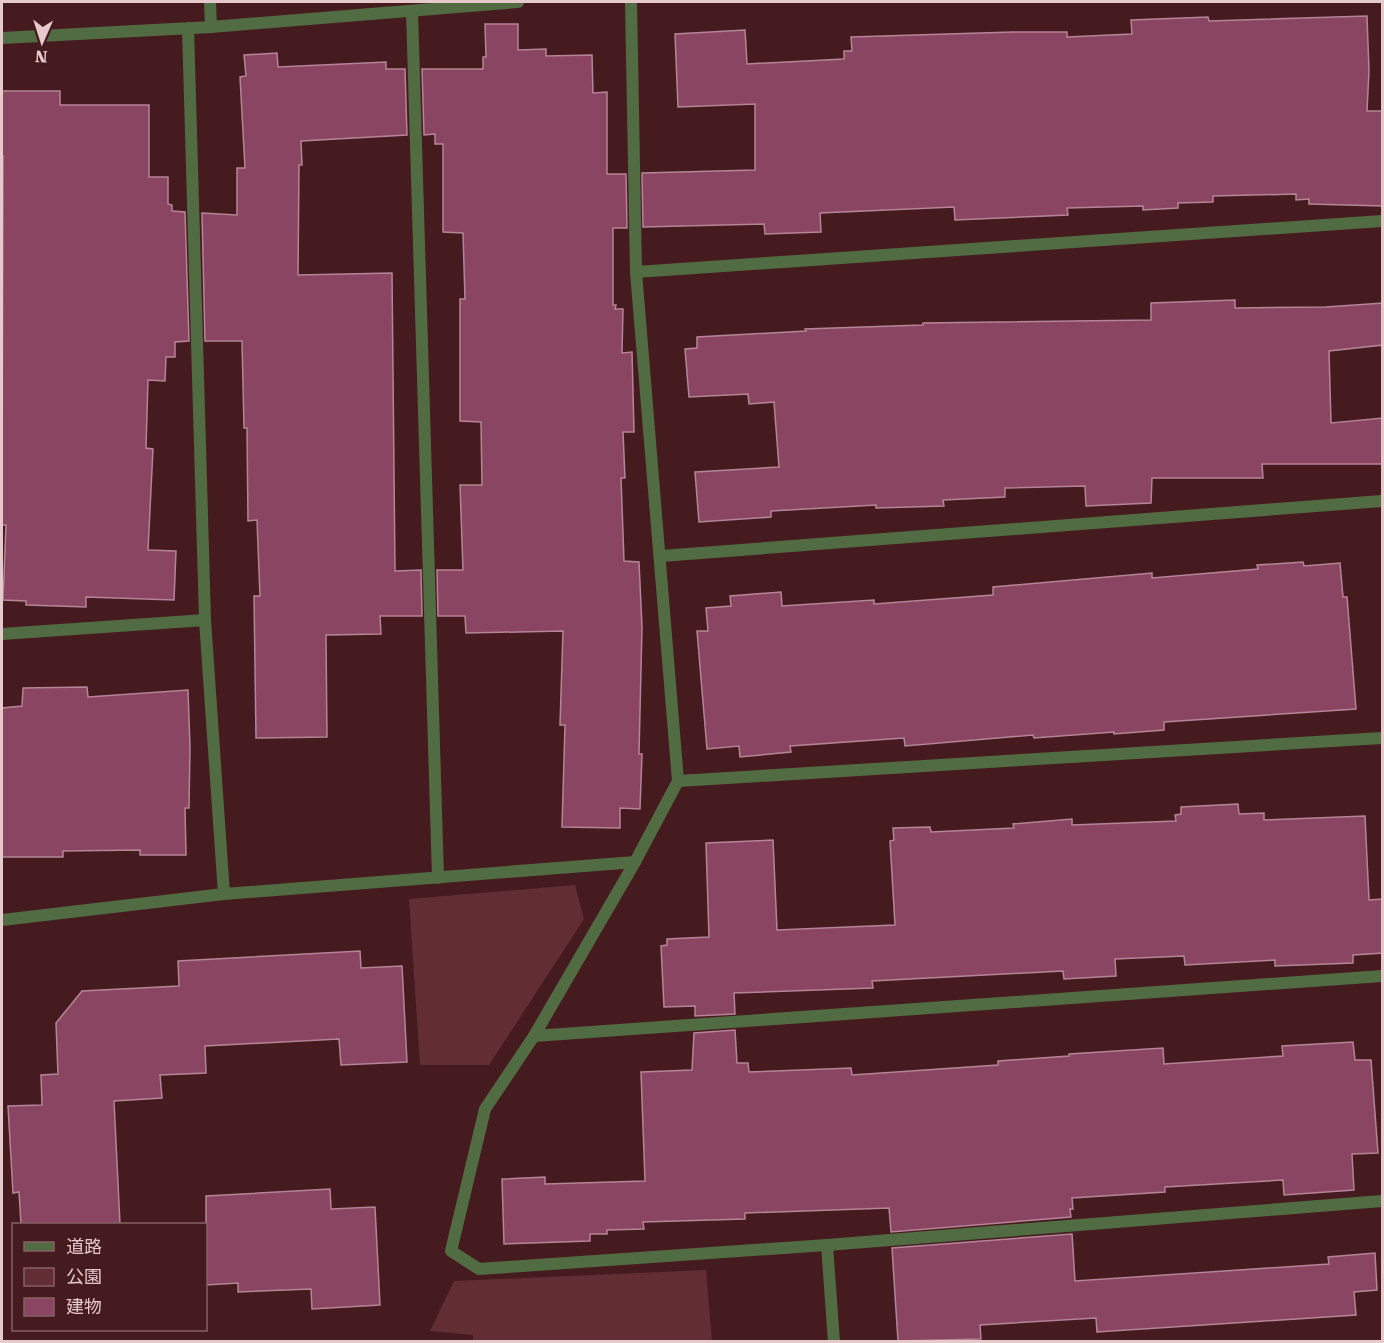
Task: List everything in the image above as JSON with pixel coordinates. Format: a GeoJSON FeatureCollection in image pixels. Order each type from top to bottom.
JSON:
{"type":"FeatureCollection","features":[{"type":"Feature","properties":{"kind":"street"},"geometry":{"type":"LineString","coordinates":[[210,2],[211,27]]}},
{"type":"Feature","properties":{"kind":"street"},"geometry":{"type":"LineString","coordinates":[[2,38],[211,27],[518,2]]}},
{"type":"Feature","properties":{"kind":"street"},"geometry":{"type":"LineString","coordinates":[[631,2],[636,272],[678,781],[635,862],[534,1036],[485,1109],[451,1251],[479,1269],[827,1245],[1383,1201]]}},
{"type":"Feature","properties":{"kind":"street"},"geometry":{"type":"LineString","coordinates":[[412,11],[438,878]]}},
{"type":"Feature","properties":{"kind":"street"},"geometry":{"type":"LineString","coordinates":[[188,28],[206,620],[224,894]]}},
{"type":"Feature","properties":{"kind":"street"},"geometry":{"type":"LineString","coordinates":[[636,272],[1383,221]]}},
{"type":"Feature","properties":{"kind":"street"},"geometry":{"type":"LineString","coordinates":[[661,556],[1383,501]]}},
{"type":"Feature","properties":{"kind":"street"},"geometry":{"type":"LineString","coordinates":[[2,634],[206,620]]}},
{"type":"Feature","properties":{"kind":"street"},"geometry":{"type":"LineString","coordinates":[[678,781],[1383,738]]}},
{"type":"Feature","properties":{"kind":"street"},"geometry":{"type":"LineString","coordinates":[[2,920],[224,894],[635,862]]}},
{"type":"Feature","properties":{"kind":"street"},"geometry":{"type":"LineString","coordinates":[[534,1036],[1383,976]]}},
{"type":"Feature","properties":{"kind":"street"},"geometry":{"type":"LineString","coordinates":[[827,1245],[834,1341]]}},
{"type":"Feature","properties":{"kind":"green space"},"geometry":{"type":"Polygon","coordinates":[[[575,885],[584,919],[489,1065],[420,1065],[409,899],[575,885]]]}},
{"type":"Feature","properties":{"kind":"green space"},"geometry":{"type":"Polygon","coordinates":[[[706,1270],[712,1341],[473,1342],[473,1335],[430,1331],[454,1281],[706,1270]]]}},
{"type":"Feature","properties":{"kind":"building"},"geometry":{"type":"Polygon","coordinates":[[[1367,16],[1369,71],[1367,111],[1383,111],[1383,206],[1309,204],[1309,199],[1296,200],[1296,194],[1213,196],[1213,202],[1178,203],[1178,208],[1143,210],[1143,206],[1067,208],[1068,215],[955,220],[954,207],[820,213],[821,232],[765,234],[764,224],[643,227],[642,173],[755,170],[755,104],[678,107],[675,34],[745,30],[747,64],[844,59],[844,51],[852,51],[851,37],[1067,32],[1067,37],[1132,34],[1131,20],[1208,17],[1209,21],[1367,16]]]}},
{"type":"Feature","properties":{"kind":"building"},"geometry":{"type":"Polygon","coordinates":[[[485,24],[518,24],[518,50],[546,49],[546,56],[592,55],[593,93],[607,92],[607,174],[626,174],[627,228],[613,228],[613,305],[616,305],[615,309],[623,309],[622,353],[632,352],[634,432],[623,432],[625,478],[621,478],[624,561],[639,562],[642,627],[639,754],[642,754],[640,809],[620,808],[620,828],[562,827],[565,725],[560,725],[563,631],[466,633],[465,616],[438,616],[437,570],[463,570],[460,485],[482,485],[481,422],[460,421],[460,299],[465,299],[463,233],[443,232],[443,144],[435,144],[435,134],[424,135],[422,69],[483,69],[483,57],[486,57],[485,24]]]}},
{"type":"Feature","properties":{"kind":"building"},"geometry":{"type":"Polygon","coordinates":[[[277,53],[278,67],[386,62],[386,69],[405,69],[407,135],[301,141],[298,275],[392,273],[395,571],[421,570],[422,616],[380,616],[381,634],[326,635],[327,737],[256,738],[254,596],[260,596],[257,520],[248,521],[247,428],[244,428],[242,341],[205,341],[202,213],[237,215],[237,168],[245,168],[240,77],[246,76],[244,55],[277,53]]]}},
{"type":"Feature","properties":{"kind":"building"},"geometry":{"type":"Polygon","coordinates":[[[2,91],[60,91],[60,105],[149,105],[149,177],[168,177],[168,204],[172,205],[172,211],[185,212],[189,341],[175,342],[175,357],[166,357],[165,381],[148,380],[146,448],[153,449],[148,550],[176,551],[174,600],[86,597],[86,607],[26,605],[26,601],[3,600],[6,525],[2,525],[2,91]]]}},
{"type":"Feature","properties":{"kind":"building"},"geometry":{"type":"Polygon","coordinates":[[[1235,300],[1235,308],[1326,307],[1383,303],[1383,345],[1329,351],[1331,423],[1383,418],[1383,464],[1262,464],[1263,478],[1152,478],[1151,503],[1086,506],[1085,486],[1005,488],[1005,497],[943,500],[944,506],[876,508],[876,505],[771,511],[771,517],[699,522],[695,472],[779,467],[774,402],[749,404],[748,394],[689,397],[685,349],[697,348],[697,337],[806,331],[805,329],[923,325],[923,323],[1151,320],[1151,303],[1235,300]]]}},
{"type":"Feature","properties":{"kind":"building"},"geometry":{"type":"Polygon","coordinates":[[[1303,562],[1304,566],[1340,563],[1343,597],[1347,597],[1356,709],[1164,722],[1164,730],[1114,734],[1114,732],[1034,738],[1033,735],[905,746],[904,738],[790,746],[791,752],[740,757],[739,746],[707,749],[697,631],[708,631],[706,608],[731,606],[730,596],[781,592],[782,606],[874,600],[874,604],[993,595],[993,587],[1152,573],[1152,578],[1258,569],[1257,565],[1303,562]]]}},
{"type":"Feature","properties":{"kind":"building"},"geometry":{"type":"Polygon","coordinates":[[[87,687],[88,697],[188,690],[190,747],[189,808],[185,808],[186,855],[140,855],[140,850],[63,851],[63,857],[2,857],[2,708],[22,706],[23,688],[87,687]]]}},
{"type":"Feature","properties":{"kind":"building"},"geometry":{"type":"Polygon","coordinates":[[[1238,804],[1239,814],[1264,813],[1264,820],[1365,816],[1369,900],[1383,899],[1383,953],[1353,955],[1353,963],[1275,966],[1275,960],[1185,965],[1184,956],[1115,959],[1116,976],[1064,979],[1063,971],[872,981],[873,988],[734,993],[735,1014],[695,1016],[695,1006],[664,1007],[661,946],[667,945],[667,939],[709,937],[706,843],[773,840],[777,930],[895,925],[890,841],[894,840],[893,828],[930,827],[931,832],[1014,828],[1013,824],[1072,819],[1072,825],[1176,821],[1175,815],[1181,814],[1181,807],[1238,804]]]}},
{"type":"Feature","properties":{"kind":"building"},"geometry":{"type":"Polygon","coordinates":[[[360,951],[361,968],[402,966],[407,1062],[341,1065],[339,1039],[205,1046],[206,1073],[160,1075],[162,1098],[114,1101],[120,1223],[21,1223],[19,1192],[13,1193],[8,1106],[42,1105],[41,1075],[58,1074],[56,1023],[82,991],[179,986],[178,961],[360,951]]]}},
{"type":"Feature","properties":{"kind":"building"},"geometry":{"type":"Polygon","coordinates":[[[735,1030],[737,1063],[748,1063],[749,1072],[851,1068],[852,1075],[998,1065],[998,1061],[1163,1048],[1164,1064],[1283,1056],[1282,1046],[1353,1042],[1355,1060],[1371,1060],[1378,1153],[1352,1154],[1354,1190],[1284,1195],[1283,1180],[1165,1187],[1165,1192],[1072,1198],[1071,1217],[891,1232],[889,1208],[745,1213],[745,1219],[643,1222],[644,1229],[607,1230],[607,1234],[590,1234],[590,1241],[504,1244],[502,1179],[545,1177],[545,1184],[645,1181],[641,1072],[692,1070],[694,1033],[735,1030]]]}},
{"type":"Feature","properties":{"kind":"building"},"geometry":{"type":"Polygon","coordinates":[[[330,1189],[331,1209],[375,1207],[380,1305],[312,1309],[311,1289],[238,1292],[238,1283],[207,1285],[206,1196],[330,1189]]]}},
{"type":"Feature","properties":{"kind":"building"},"geometry":{"type":"Polygon","coordinates":[[[1072,1234],[1075,1281],[1329,1264],[1328,1257],[1375,1253],[1377,1290],[1354,1292],[1356,1315],[1097,1332],[1096,1318],[980,1325],[981,1339],[898,1341],[892,1248],[1072,1234]]]}}]}
